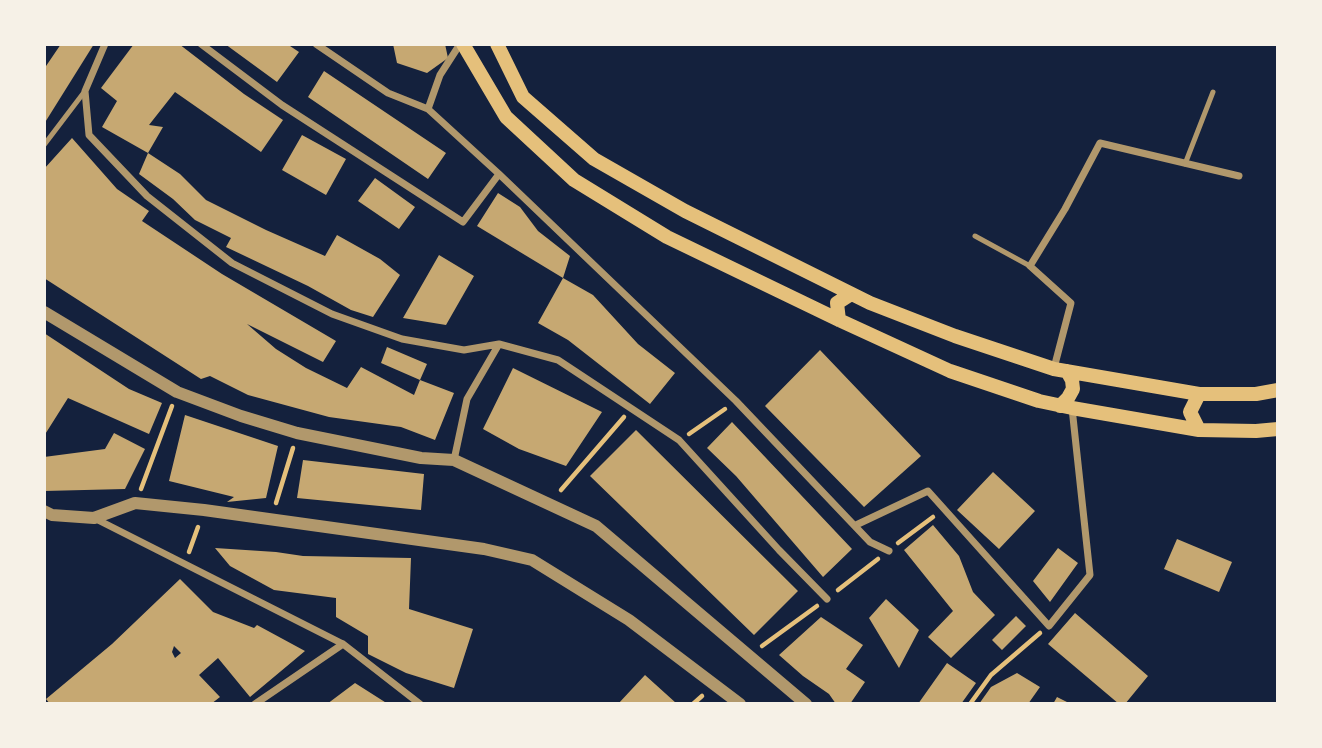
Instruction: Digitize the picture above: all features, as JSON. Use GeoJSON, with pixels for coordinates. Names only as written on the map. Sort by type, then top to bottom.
{"type":"FeatureCollection","features":[{"type":"Feature","properties":{"kind":"main road"},"geometry":{"type":"LineString","coordinates":[[461,44],[506,117],[574,180],[667,237],[839,320],[950,371],[1066,407],[1199,430],[1278,429]]}},
{"type":"Feature","properties":{"kind":"main road"},"geometry":{"type":"LineString","coordinates":[[497,44],[523,97],[594,159],[685,211],[851,294],[955,336],[1060,370],[1199,394],[1256,394],[1278,390]]}},
{"type":"Feature","properties":{"kind":"main road"},"geometry":{"type":"LineString","coordinates":[[766,284],[779,275],[779,259]]}},
{"type":"Feature","properties":{"kind":"main road"},"geometry":{"type":"LineString","coordinates":[[839,320],[837,303],[851,294]]}},
{"type":"Feature","properties":{"kind":"main road"},"geometry":{"type":"LineString","coordinates":[[1060,370],[1072,380],[1073,389],[1066,407]]}},
{"type":"Feature","properties":{"kind":"main road"},"geometry":{"type":"LineString","coordinates":[[1199,394],[1190,412],[1199,430]]}},
{"type":"Feature","properties":{"kind":"street"},"geometry":{"type":"LineString","coordinates":[[105,44],[85,90],[89,135],[147,196],[232,263],[331,314],[402,339],[464,350],[499,344],[558,360],[679,440],[827,599]]}},
{"type":"Feature","properties":{"kind":"street"},"geometry":{"type":"LineString","coordinates":[[201,44],[282,105],[463,222],[499,174]]}},
{"type":"Feature","properties":{"kind":"street"},"geometry":{"type":"LineString","coordinates":[[316,44],[388,93],[428,110],[499,174],[736,401],[870,542],[889,551]]}},
{"type":"Feature","properties":{"kind":"street"},"geometry":{"type":"LineString","coordinates":[[428,110],[440,75],[461,44]]}},
{"type":"Feature","properties":{"kind":"street"},"geometry":{"type":"LineString","coordinates":[[1060,370],[1071,303],[1030,266],[1065,209],[1100,143],[1239,176]]}},
{"type":"Feature","properties":{"kind":"street"},"geometry":{"type":"LineString","coordinates":[[44,313],[177,392],[297,433],[421,458],[454,460],[596,526],[806,704]]}},
{"type":"Feature","properties":{"kind":"street"},"geometry":{"type":"LineString","coordinates":[[454,460],[467,399],[499,344]]}},
{"type":"Feature","properties":{"kind":"street"},"geometry":{"type":"LineString","coordinates":[[856,525],[928,491],[1049,626],[1090,575],[1066,407]]}},
{"type":"Feature","properties":{"kind":"street"},"geometry":{"type":"LineString","coordinates":[[94,518],[135,503],[484,549],[532,560],[629,620],[740,704]]}},
{"type":"Feature","properties":{"kind":"street"},"geometry":{"type":"LineString","coordinates":[[44,511],[52,515],[94,518],[343,644],[420,704]]}},
{"type":"Feature","properties":{"kind":"street"},"geometry":{"type":"LineString","coordinates":[[255,704],[343,644]]}},
{"type":"Feature","properties":{"kind":"lane"},"geometry":{"type":"LineString","coordinates":[[44,145],[85,90]]}},
{"type":"Feature","properties":{"kind":"lane"},"geometry":{"type":"LineString","coordinates":[[1185,164],[1213,92]]}},
{"type":"Feature","properties":{"kind":"lane"},"geometry":{"type":"LineString","coordinates":[[975,236],[1030,266]]}},
{"type":"Feature","properties":{"kind":"path"},"geometry":{"type":"LineString","coordinates":[[135,503],[177,392]]}},
{"type":"Feature","properties":{"kind":"path"},"geometry":{"type":"LineString","coordinates":[[679,440],[736,401]]}},
{"type":"Feature","properties":{"kind":"path"},"geometry":{"type":"LineString","coordinates":[[549,504],[631,409]]}},
{"type":"Feature","properties":{"kind":"path"},"geometry":{"type":"LineString","coordinates":[[272,519],[297,433]]}},
{"type":"Feature","properties":{"kind":"path"},"geometry":{"type":"LineString","coordinates":[[185,566],[204,510]]}},
{"type":"Feature","properties":{"kind":"path"},"geometry":{"type":"LineString","coordinates":[[889,551],[923,523],[945,510]]}},
{"type":"Feature","properties":{"kind":"path"},"geometry":{"type":"LineString","coordinates":[[970,704],[991,675],[1049,626]]}},
{"type":"Feature","properties":{"kind":"building"},"geometry":{"type":"Polygon","coordinates":[[[61,44],[94,44],[44,124],[44,69],[61,44]]]}},
{"type":"Feature","properties":{"kind":"building"},"geometry":{"type":"Polygon","coordinates":[[[134,44],[179,44],[283,120],[261,152],[175,92],[149,125],[163,127],[148,153],[102,127],[117,101],[101,88],[134,44]]]}},
{"type":"Feature","properties":{"kind":"building"},"geometry":{"type":"Polygon","coordinates":[[[225,44],[287,44],[299,52],[277,82],[225,44]]]}},
{"type":"Feature","properties":{"kind":"building"},"geometry":{"type":"Polygon","coordinates":[[[393,44],[445,44],[448,58],[427,73],[397,63],[393,44]]]}},
{"type":"Feature","properties":{"kind":"building"},"geometry":{"type":"Polygon","coordinates":[[[324,71],[446,153],[428,179],[308,97],[324,71]]]}},
{"type":"Feature","properties":{"kind":"building"},"geometry":{"type":"Polygon","coordinates":[[[302,135],[346,159],[326,195],[282,170],[302,135]]]}},
{"type":"Feature","properties":{"kind":"building"},"geometry":{"type":"Polygon","coordinates":[[[72,138],[117,189],[149,211],[142,221],[222,274],[336,341],[323,362],[247,324],[276,349],[306,368],[347,388],[361,367],[414,395],[420,380],[454,393],[435,440],[401,427],[329,417],[248,395],[210,376],[201,379],[44,278],[44,169],[72,138]]]}},
{"type":"Feature","properties":{"kind":"building"},"geometry":{"type":"Polygon","coordinates":[[[148,153],[180,174],[206,200],[266,230],[325,256],[337,235],[380,259],[400,275],[373,317],[351,310],[226,247],[231,238],[195,220],[173,199],[139,174],[148,153]]]}},
{"type":"Feature","properties":{"kind":"building"},"geometry":{"type":"Polygon","coordinates":[[[375,178],[415,207],[399,229],[358,201],[375,178]]]}},
{"type":"Feature","properties":{"kind":"building"},"geometry":{"type":"Polygon","coordinates":[[[498,193],[520,207],[538,231],[570,256],[563,278],[477,226],[498,193]]]}},
{"type":"Feature","properties":{"kind":"building"},"geometry":{"type":"Polygon","coordinates":[[[439,255],[474,276],[446,325],[403,318],[439,255]]]}},
{"type":"Feature","properties":{"kind":"building"},"geometry":{"type":"Polygon","coordinates":[[[563,278],[593,295],[638,344],[675,373],[650,404],[568,340],[538,323],[563,278]]]}},
{"type":"Feature","properties":{"kind":"building"},"geometry":{"type":"Polygon","coordinates":[[[44,333],[129,389],[162,403],[149,434],[68,398],[44,436],[44,333]]]}},
{"type":"Feature","properties":{"kind":"building"},"geometry":{"type":"Polygon","coordinates":[[[387,347],[427,364],[420,380],[381,363],[387,347]]]}},
{"type":"Feature","properties":{"kind":"building"},"geometry":{"type":"Polygon","coordinates":[[[820,350],[921,456],[864,507],[765,406],[820,350]]]}},
{"type":"Feature","properties":{"kind":"building"},"geometry":{"type":"Polygon","coordinates":[[[513,368],[602,412],[566,466],[519,449],[483,429],[513,368]]]}},
{"type":"Feature","properties":{"kind":"building"},"geometry":{"type":"Polygon","coordinates":[[[185,415],[278,446],[266,498],[227,502],[234,497],[169,481],[185,415]]]}},
{"type":"Feature","properties":{"kind":"building"},"geometry":{"type":"Polygon","coordinates":[[[732,422],[852,549],[823,577],[736,476],[707,448],[732,422]]]}},
{"type":"Feature","properties":{"kind":"building"},"geometry":{"type":"Polygon","coordinates":[[[636,430],[798,591],[754,635],[590,476],[636,430]]]}},
{"type":"Feature","properties":{"kind":"building"},"geometry":{"type":"Polygon","coordinates":[[[114,433],[145,449],[125,489],[44,491],[44,457],[105,449],[114,433]]]}},
{"type":"Feature","properties":{"kind":"building"},"geometry":{"type":"Polygon","coordinates":[[[303,460],[424,474],[421,510],[297,498],[303,460]]]}},
{"type":"Feature","properties":{"kind":"building"},"geometry":{"type":"Polygon","coordinates":[[[993,472],[1035,511],[999,549],[957,510],[993,472]]]}},
{"type":"Feature","properties":{"kind":"building"},"geometry":{"type":"Polygon","coordinates":[[[933,525],[959,556],[973,592],[995,615],[951,658],[928,637],[953,611],[904,550],[933,525]]]}},
{"type":"Feature","properties":{"kind":"building"},"geometry":{"type":"Polygon","coordinates":[[[1177,539],[1232,562],[1219,592],[1164,569],[1177,539]]]}},
{"type":"Feature","properties":{"kind":"building"},"geometry":{"type":"Polygon","coordinates":[[[215,548],[303,556],[411,558],[409,609],[473,629],[454,688],[406,673],[368,654],[368,636],[336,617],[336,598],[274,590],[230,566],[215,548]]]}},
{"type":"Feature","properties":{"kind":"building"},"geometry":{"type":"Polygon","coordinates":[[[1058,548],[1078,563],[1050,602],[1033,581],[1058,548]]]}},
{"type":"Feature","properties":{"kind":"building"},"geometry":{"type":"Polygon","coordinates":[[[180,579],[213,612],[254,628],[257,625],[305,651],[250,697],[218,658],[199,675],[220,697],[211,704],[50,704],[46,699],[112,644],[180,579]],[[174,646],[172,652],[175,658],[181,653],[174,646]]]}},
{"type":"Feature","properties":{"kind":"building"},"geometry":{"type":"Polygon","coordinates":[[[886,599],[919,630],[899,668],[869,618],[886,599]]]}},
{"type":"Feature","properties":{"kind":"building"},"geometry":{"type":"Polygon","coordinates":[[[1075,613],[1148,676],[1125,704],[1119,704],[1048,644],[1075,613]]]}},
{"type":"Feature","properties":{"kind":"building"},"geometry":{"type":"Polygon","coordinates":[[[1016,616],[1026,626],[1002,650],[992,640],[1016,616]]]}},
{"type":"Feature","properties":{"kind":"building"},"geometry":{"type":"Polygon","coordinates":[[[821,617],[863,645],[846,669],[865,682],[850,704],[836,704],[829,694],[779,655],[821,617]]]}},
{"type":"Feature","properties":{"kind":"building"},"geometry":{"type":"Polygon","coordinates":[[[947,663],[976,683],[961,704],[918,704],[947,663]]]}},
{"type":"Feature","properties":{"kind":"building"},"geometry":{"type":"Polygon","coordinates":[[[1017,673],[1040,687],[1028,704],[979,704],[991,687],[1017,673]]]}},
{"type":"Feature","properties":{"kind":"building"},"geometry":{"type":"Polygon","coordinates":[[[645,675],[676,703],[618,704],[645,675]]]}},
{"type":"Feature","properties":{"kind":"building"},"geometry":{"type":"Polygon","coordinates":[[[355,683],[388,704],[327,704],[355,683]]]}},
{"type":"Feature","properties":{"kind":"building"},"geometry":{"type":"Polygon","coordinates":[[[1057,697],[1071,704],[1053,704],[1057,697]]]}}]}
